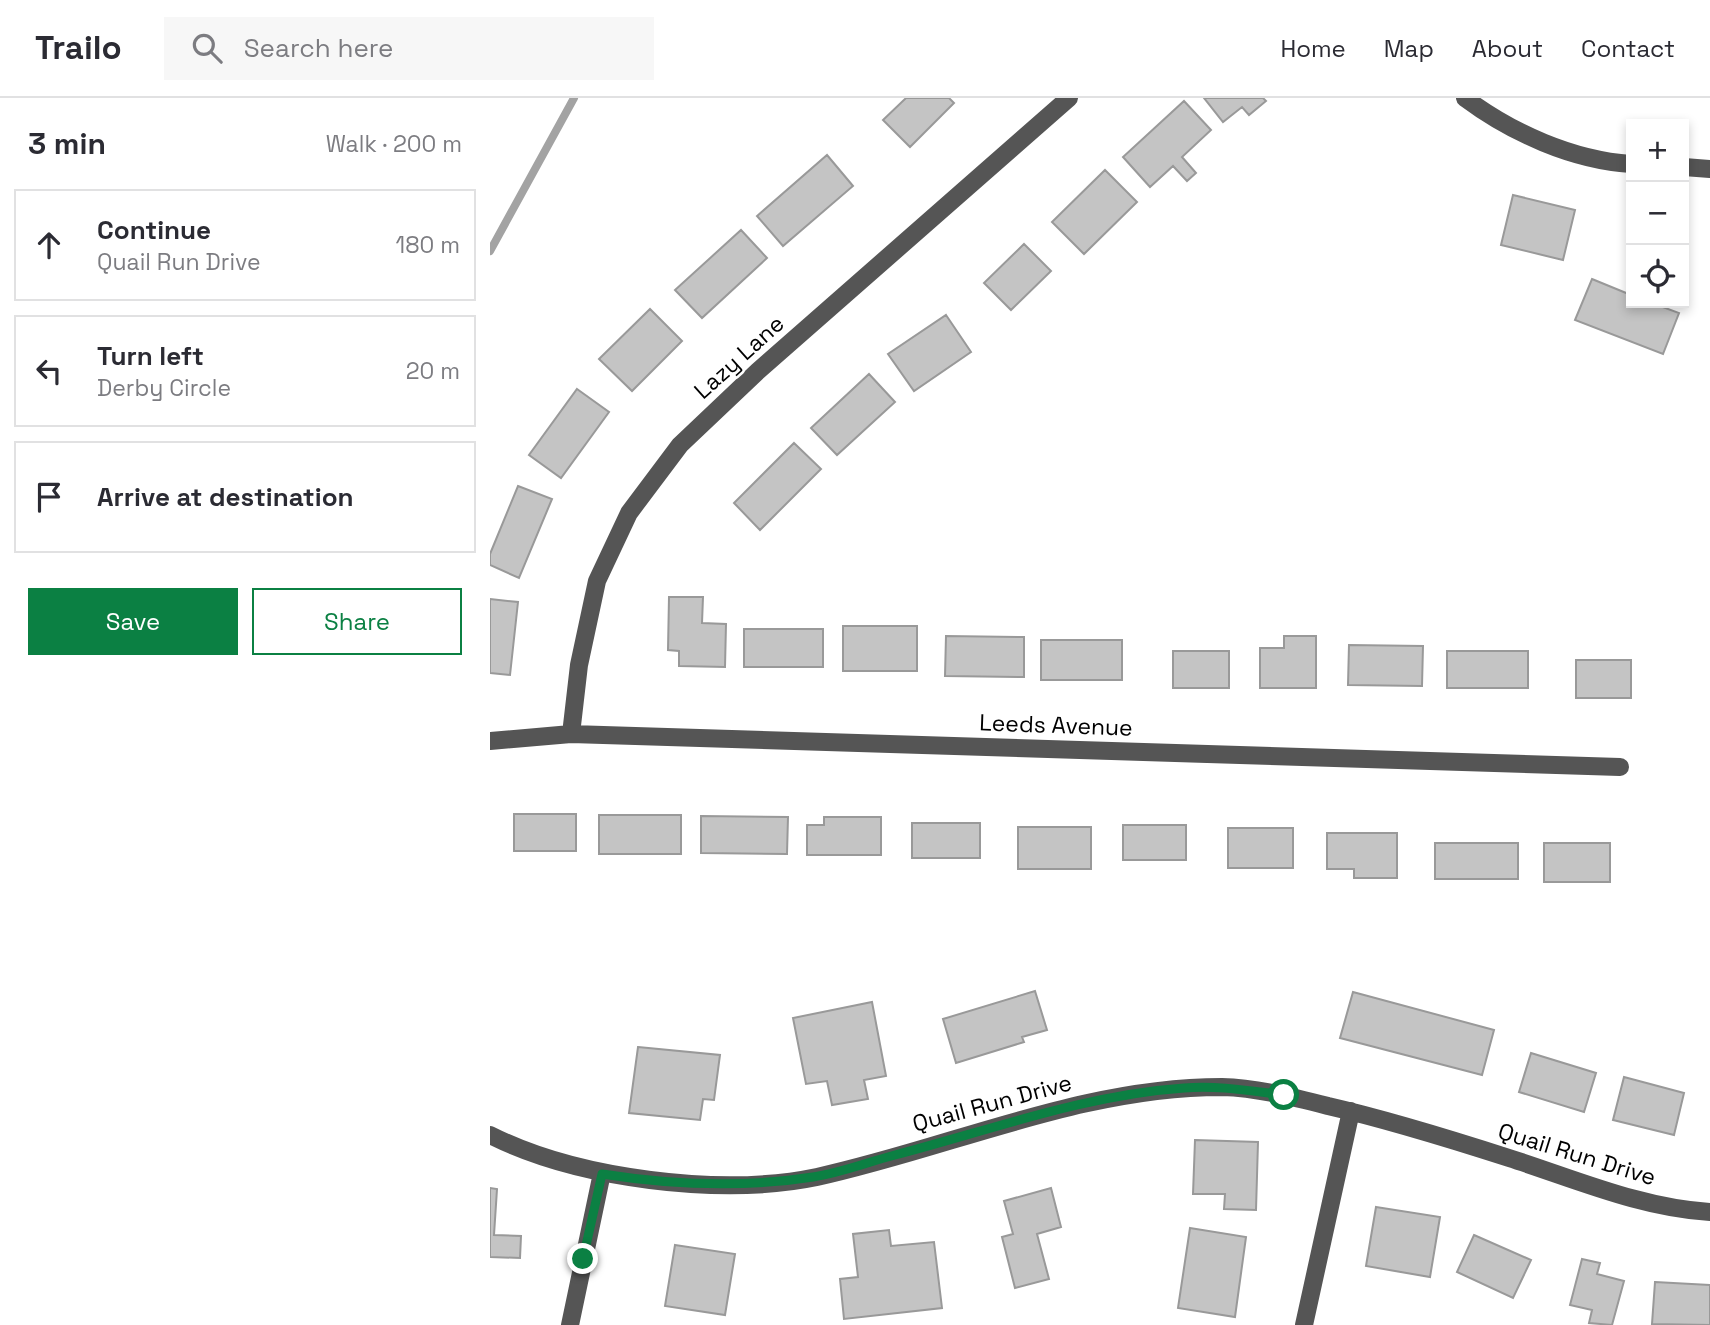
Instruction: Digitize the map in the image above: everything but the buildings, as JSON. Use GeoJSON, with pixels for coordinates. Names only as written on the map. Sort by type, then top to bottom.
{"type":"FeatureCollection","features":[{"type":"Feature","properties":{"kind":"street","name":"Lazy Lane"},"geometry":{"type":"LineString","coordinates":[[571,734],[579,665],[597,581],[629,513],[680,445],[758,371],[1069,98]]}},
{"type":"Feature","properties":{"kind":"street"},"geometry":{"type":"LineString","coordinates":[[1465,98],[1512,128],[1559,148],[1626,163]]}},
{"type":"Feature","properties":{"kind":"street"},"geometry":{"type":"LineString","coordinates":[[1689,167],[1710,169]]}},
{"type":"Feature","properties":{"kind":"street","name":"Leeds Avenue"},"geometry":{"type":"LineString","coordinates":[[490,741],[571,734],[1620,767]]}},
{"type":"Feature","properties":{"kind":"street","name":"Quail Run Drive"},"geometry":{"type":"LineString","coordinates":[[490,1135],[602,1174],[636,1179],[746,1185],[816,1177],[974,1134],[1057,1108],[1128,1094],[1185,1087],[1228,1087],[1284,1095],[1351,1111],[1595,1188],[1679,1210],[1710,1212]]}},
{"type":"Feature","properties":{"kind":"street"},"geometry":{"type":"LineString","coordinates":[[1304,1325],[1351,1111]]}},
{"type":"Feature","properties":{"kind":"street"},"geometry":{"type":"LineString","coordinates":[[570,1325],[602,1174]]}},
{"type":"Feature","properties":{"kind":"waterway"},"geometry":{"type":"LineString","coordinates":[[490,251],[574,98]]}},
{"type":"Feature","properties":{"kind":"route"},"geometry":{"type":"LineString","coordinates":[[583,1259],[602,1174],[636,1179],[746,1185],[816,1177],[974,1134],[1057,1108],[1128,1094],[1185,1087],[1228,1087],[1284,1095]]}}]}
